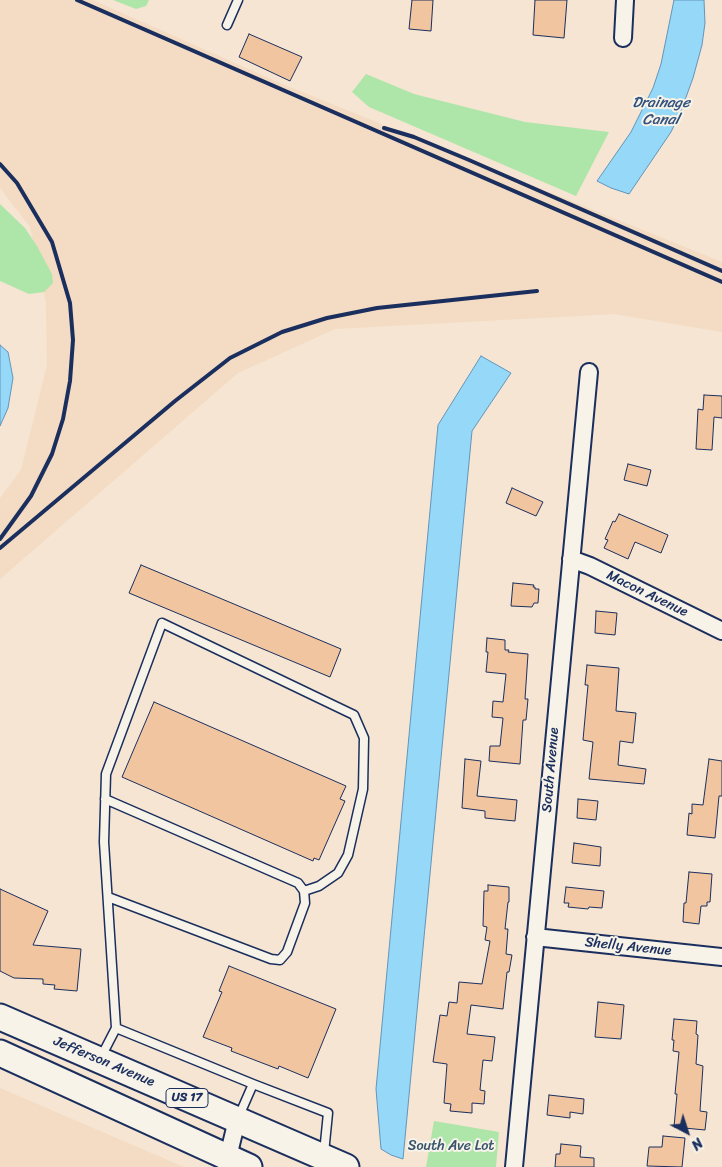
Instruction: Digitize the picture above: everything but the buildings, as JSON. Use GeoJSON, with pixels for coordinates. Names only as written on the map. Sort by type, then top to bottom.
{"type":"FeatureCollection","features":[{"type":"Feature","properties":{"kind":"main road","name":"Jefferson Avenue"},"geometry":{"type":"LineString","coordinates":[[0,1017],[335,1162]]}},
{"type":"Feature","properties":{"kind":"main road","name":"US 17"},"geometry":{"type":"LineString","coordinates":[[0,1053],[234,1164]]}},
{"type":"Feature","properties":{"kind":"street"},"geometry":{"type":"LineString","coordinates":[[623,38],[625,0]]}},
{"type":"Feature","properties":{"kind":"street","name":"South Avenue"},"geometry":{"type":"LineString","coordinates":[[514,1167],[589,372]]}},
{"type":"Feature","properties":{"kind":"street","name":"Macon Avenue"},"geometry":{"type":"LineString","coordinates":[[571,559],[590,566],[722,631]]}},
{"type":"Feature","properties":{"kind":"street","name":"Shelly Avenue"},"geometry":{"type":"LineString","coordinates":[[535,937],[722,956]]}},
{"type":"Feature","properties":{"kind":"street"},"geometry":{"type":"LineString","coordinates":[[234,1164],[237,1120]]}},
{"type":"Feature","properties":{"kind":"lane"},"geometry":{"type":"LineString","coordinates":[[227,24],[238,0]]}},
{"type":"Feature","properties":{"kind":"lane"},"geometry":{"type":"LineString","coordinates":[[100,1060],[116,1028],[104,842],[106,774],[162,624],[354,715],[364,738],[363,789],[348,854],[338,873],[319,886],[304,891]]}},
{"type":"Feature","properties":{"kind":"lane"},"geometry":{"type":"LineString","coordinates":[[105,799],[298,883],[304,891],[305,903],[287,952],[280,960],[272,959],[108,897]]}},
{"type":"Feature","properties":{"kind":"lane"},"geometry":{"type":"LineString","coordinates":[[116,1028],[328,1113],[335,1162]]}},
{"type":"Feature","properties":{"kind":"lane"},"geometry":{"type":"LineString","coordinates":[[237,1120],[253,1084]]}},
{"type":"Feature","properties":{"kind":"shaded area"},"geometry":{"type":"Polygon","coordinates":[[[0,0],[93,0],[280,83],[722,262],[722,332],[614,314],[335,329],[238,373],[0,579],[0,498],[21,470],[47,365],[46,302],[30,227],[0,188],[0,0]]]}},
{"type":"Feature","properties":{"kind":"shaded area"},"geometry":{"type":"Polygon","coordinates":[[[0,1088],[184,1167],[0,1167],[0,1088]]]}},
{"type":"Feature","properties":{"kind":"green space"},"geometry":{"type":"Polygon","coordinates":[[[113,0],[149,0],[146,6],[136,9],[113,0]]]}},
{"type":"Feature","properties":{"kind":"green space"},"geometry":{"type":"Polygon","coordinates":[[[366,74],[414,94],[525,122],[609,132],[576,196],[369,107],[352,92],[366,74]]]}},
{"type":"Feature","properties":{"kind":"green space"},"geometry":{"type":"Polygon","coordinates":[[[0,204],[25,228],[52,274],[53,283],[44,292],[29,294],[0,281],[0,204]]]}},
{"type":"Feature","properties":{"kind":"green space","name":"South Ave Lot"},"geometry":{"type":"Polygon","coordinates":[[[434,1121],[499,1132],[496,1167],[426,1167],[434,1121]]]}},
{"type":"Feature","properties":{"kind":"water","name":"Drainage Canal"},"geometry":{"type":"Polygon","coordinates":[[[674,0],[704,0],[705,23],[702,45],[693,78],[671,132],[629,194],[597,181],[631,132],[653,88],[661,64],[674,0]]]}},
{"type":"Feature","properties":{"kind":"water"},"geometry":{"type":"Polygon","coordinates":[[[0,345],[8,352],[13,378],[8,408],[0,426],[0,345]]]}},
{"type":"Feature","properties":{"kind":"water"},"geometry":{"type":"Polygon","coordinates":[[[481,356],[511,373],[472,431],[403,1159],[381,1149],[376,1089],[438,425],[481,356]]]}},
{"type":"Feature","properties":{"kind":"railway"},"geometry":{"type":"LineString","coordinates":[[77,0],[722,282]]}},
{"type":"Feature","properties":{"kind":"railway"},"geometry":{"type":"LineString","coordinates":[[384,128],[414,137],[469,160],[722,271]]}},
{"type":"Feature","properties":{"kind":"railway"},"geometry":{"type":"LineString","coordinates":[[0,164],[17,183],[52,242],[70,303],[73,340],[70,381],[63,419],[52,454],[31,496],[0,539]]}},
{"type":"Feature","properties":{"kind":"railway"},"geometry":{"type":"LineString","coordinates":[[0,548],[175,401],[230,358],[282,332],[327,318],[377,308],[537,291]]}}]}
